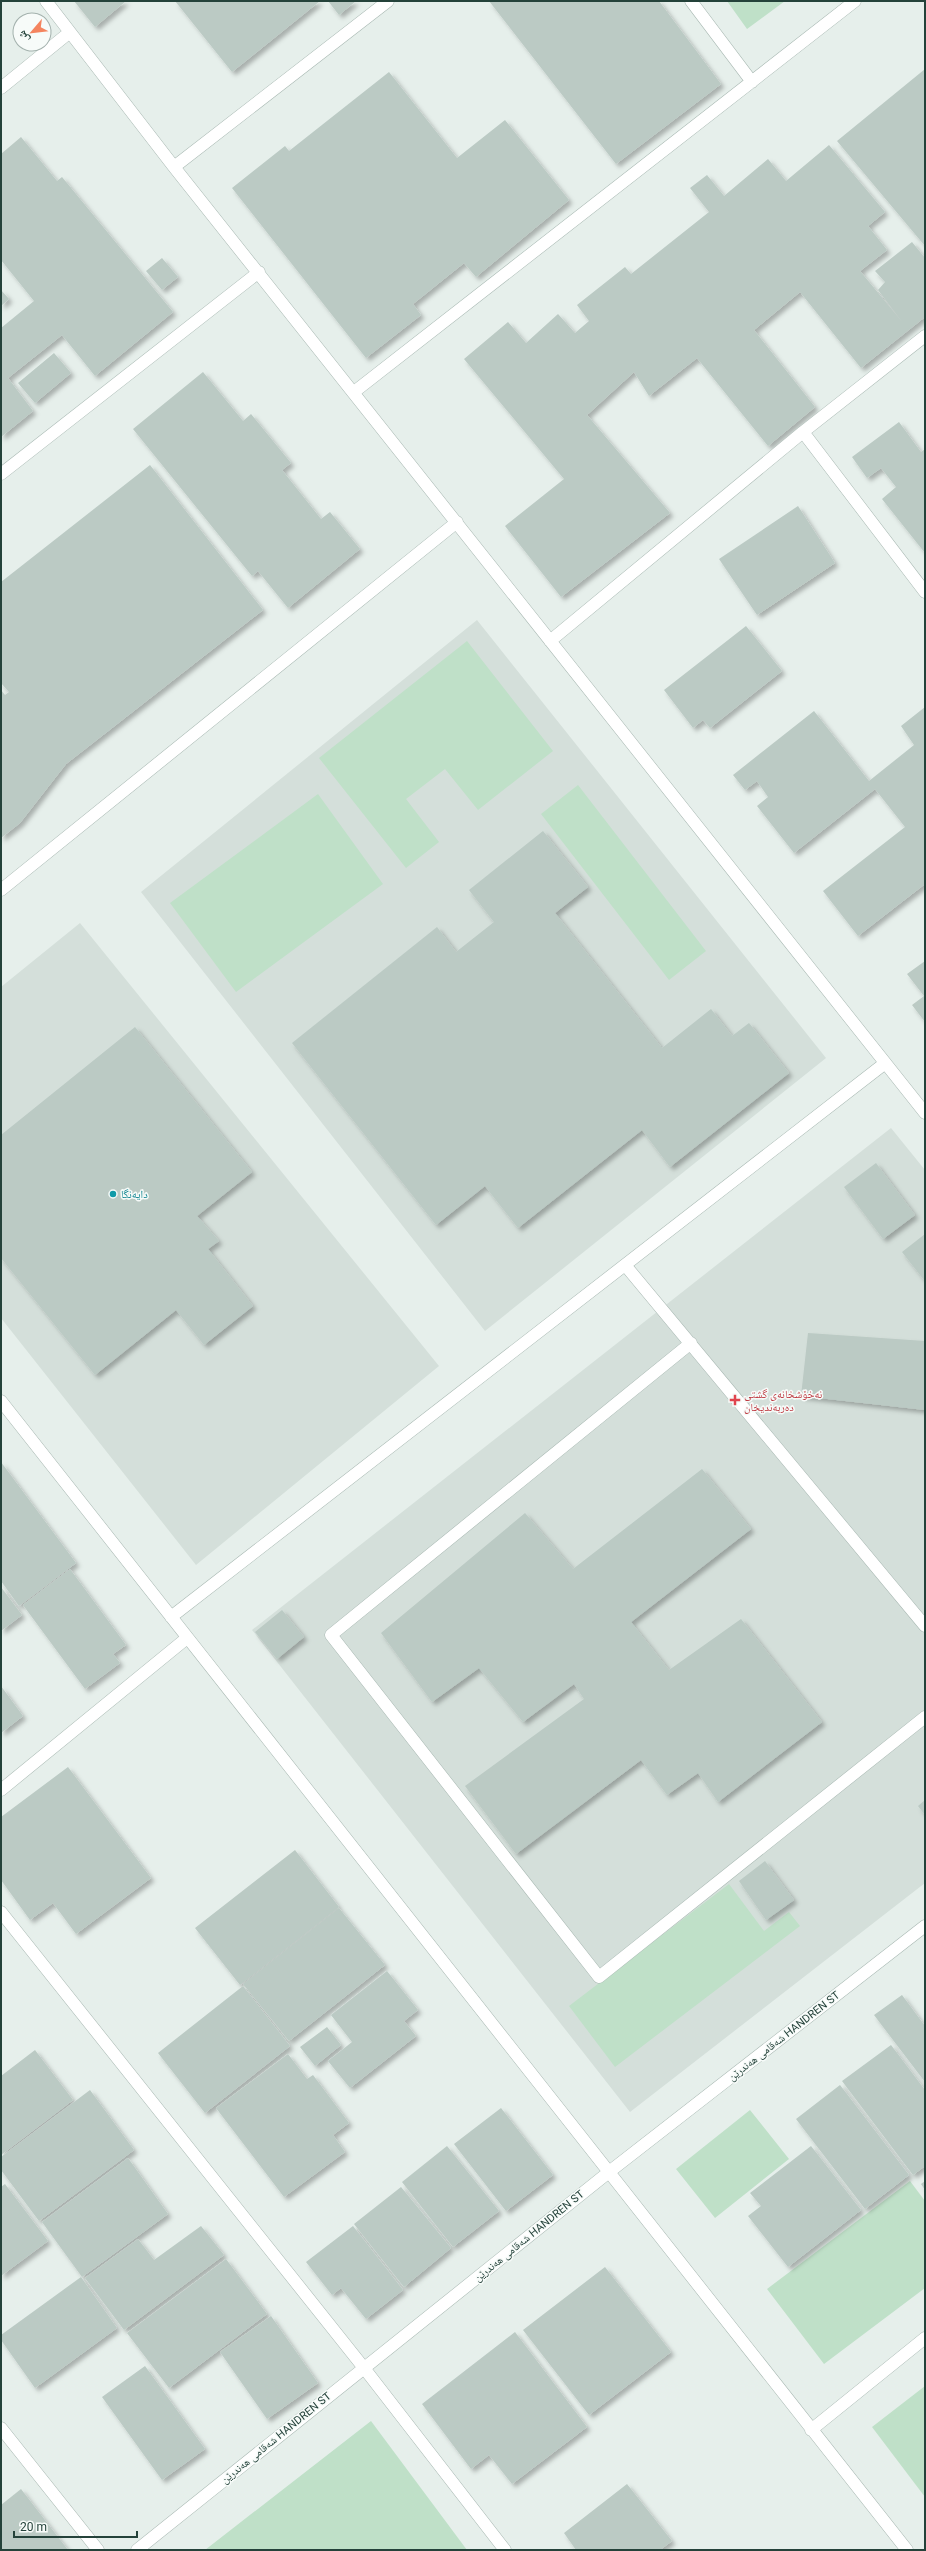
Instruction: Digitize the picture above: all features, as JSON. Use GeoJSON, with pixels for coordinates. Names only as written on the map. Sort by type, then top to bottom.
{"type":"FeatureCollection","features":[{"type":"Feature","properties":{"kind":"street"},"geometry":{"type":"LineString","coordinates":[[46,1],[174,166],[457,522],[884,1064],[925,1113]]}},
{"type":"Feature","properties":{"kind":"street"},"geometry":{"type":"LineString","coordinates":[[174,166],[388,1]]}},
{"type":"Feature","properties":{"kind":"street"},"geometry":{"type":"LineString","coordinates":[[691,1],[752,82]]}},
{"type":"Feature","properties":{"kind":"street"},"geometry":{"type":"LineString","coordinates":[[354,392],[855,1]]}},
{"type":"Feature","properties":{"kind":"street"},"geometry":{"type":"LineString","coordinates":[[1,88],[70,32]]}},
{"type":"Feature","properties":{"kind":"street"},"geometry":{"type":"LineString","coordinates":[[1,474],[259,272]]}},
{"type":"Feature","properties":{"kind":"street"},"geometry":{"type":"LineString","coordinates":[[550,641],[803,432],[925,336]]}},
{"type":"Feature","properties":{"kind":"street"},"geometry":{"type":"LineString","coordinates":[[803,432],[925,592]]}},
{"type":"Feature","properties":{"kind":"street"},"geometry":{"type":"LineString","coordinates":[[1,890],[457,522]]}},
{"type":"Feature","properties":{"kind":"street"},"geometry":{"type":"LineString","coordinates":[[171,1617],[884,1064]]}},
{"type":"Feature","properties":{"kind":"street"},"geometry":{"type":"LineString","coordinates":[[625,1265],[925,1626]]}},
{"type":"Feature","properties":{"kind":"street"},"geometry":{"type":"LineString","coordinates":[[691,1343],[331,1636],[599,1977],[925,1717]]}},
{"type":"Feature","properties":{"kind":"street"},"geometry":{"type":"LineString","coordinates":[[1,1401],[907,2550]]}},
{"type":"Feature","properties":{"kind":"street"},"geometry":{"type":"LineString","coordinates":[[1,1790],[187,1638]]}},
{"type":"Feature","properties":{"kind":"street"},"geometry":{"type":"LineString","coordinates":[[1,1912],[364,2368],[505,2550]]}},
{"type":"Feature","properties":{"kind":"street","name":"شەقامی هەندرێن HANDREN ST"},"geometry":{"type":"LineString","coordinates":[[137,2550],[609,2172],[925,1926]]}},
{"type":"Feature","properties":{"kind":"street"},"geometry":{"type":"LineString","coordinates":[[811,2430],[925,2338]]}},
{"type":"Feature","properties":{"kind":"street"},"geometry":{"type":"LineString","coordinates":[[1,2428],[98,2550]]}},
{"type":"Feature","properties":{"kind":"shaded area"},"geometry":{"type":"Polygon","coordinates":[[[477,620],[826,1058],[485,1331],[141,892],[477,620]]]}},
{"type":"Feature","properties":{"kind":"shaded area"},"geometry":{"type":"Polygon","coordinates":[[[80,923],[439,1366],[196,1565],[1,1318],[1,987],[80,923]]]}},
{"type":"Feature","properties":{"kind":"shaded area","name":"نەخۆشخانەی گشتی دەربەندیخان"},"geometry":{"type":"Polygon","coordinates":[[[891,1128],[925,1170],[925,1883],[630,2112],[252,1630],[891,1128]]]}},
{"type":"Feature","properties":{"kind":"green space"},"geometry":{"type":"Polygon","coordinates":[[[727,1],[785,1],[747,29],[727,1]]]}},
{"type":"Feature","properties":{"kind":"green space"},"geometry":{"type":"Polygon","coordinates":[[[467,641],[553,751],[478,810],[445,769],[406,799],[439,842],[406,868],[319,758],[467,641]]]}},
{"type":"Feature","properties":{"kind":"green space"},"geometry":{"type":"Polygon","coordinates":[[[578,785],[706,951],[669,980],[541,814],[578,785]]]}},
{"type":"Feature","properties":{"kind":"green space"},"geometry":{"type":"Polygon","coordinates":[[[318,794],[383,884],[236,992],[170,903],[318,794]]]}},
{"type":"Feature","properties":{"kind":"green space"},"geometry":{"type":"Polygon","coordinates":[[[729,1884],[764,1931],[789,1912],[800,1926],[615,2067],[569,2006],[729,1884]]]}},
{"type":"Feature","properties":{"kind":"green space"},"geometry":{"type":"Polygon","coordinates":[[[750,2110],[789,2159],[715,2218],[676,2169],[750,2110]]]}},
{"type":"Feature","properties":{"kind":"green space"},"geometry":{"type":"Polygon","coordinates":[[[910,2181],[925,2201],[925,2288],[824,2364],[767,2289],[910,2181]]]}},
{"type":"Feature","properties":{"kind":"green space"},"geometry":{"type":"Polygon","coordinates":[[[925,2386],[925,2497],[872,2427],[925,2386]]]}},
{"type":"Feature","properties":{"kind":"green space"},"geometry":{"type":"Polygon","coordinates":[[[371,2421],[467,2550],[205,2550],[371,2421]]]}},
{"type":"Feature","properties":{"kind":"building"},"geometry":{"type":"Polygon","coordinates":[[[74,1],[126,1],[95,27],[74,1]]]}},
{"type":"Feature","properties":{"kind":"building"},"geometry":{"type":"Polygon","coordinates":[[[175,1],[320,1],[232,72],[175,1]]]}},
{"type":"Feature","properties":{"kind":"building"},"geometry":{"type":"Polygon","coordinates":[[[328,1],[356,1],[339,15],[328,1]]]}},
{"type":"Feature","properties":{"kind":"building"},"geometry":{"type":"Polygon","coordinates":[[[489,1],[659,1],[721,84],[616,164],[489,1]]]}},
{"type":"Feature","properties":{"kind":"building"},"geometry":{"type":"Polygon","coordinates":[[[925,69],[925,246],[837,141],[925,69]]]}},
{"type":"Feature","properties":{"kind":"building"},"geometry":{"type":"Polygon","coordinates":[[[389,72],[457,158],[505,120],[569,200],[476,277],[464,263],[413,304],[421,315],[366,358],[232,188],[285,146],[289,151],[389,72]]]}},
{"type":"Feature","properties":{"kind":"building"},"geometry":{"type":"Polygon","coordinates":[[[21,137],[57,181],[62,177],[173,312],[95,376],[62,335],[8,378],[33,411],[1,437],[1,328],[34,301],[1,260],[1,154],[21,137]]]}},
{"type":"Feature","properties":{"kind":"building"},"geometry":{"type":"Polygon","coordinates":[[[829,145],[885,212],[868,226],[887,250],[860,271],[903,323],[878,290],[885,282],[875,271],[912,242],[925,258],[925,317],[861,368],[800,292],[754,330],[815,407],[768,446],[697,358],[649,396],[634,372],[587,415],[670,513],[561,597],[505,526],[564,479],[464,359],[508,322],[526,343],[558,314],[575,333],[589,321],[577,305],[625,267],[631,274],[709,212],[690,188],[707,175],[724,196],[768,159],[786,181],[829,145]]]}},
{"type":"Feature","properties":{"kind":"building"},"geometry":{"type":"Polygon","coordinates":[[[162,258],[178,277],[162,290],[146,271],[162,258]]]}},
{"type":"Feature","properties":{"kind":"building"},"geometry":{"type":"Polygon","coordinates":[[[1,290],[9,299],[1,306],[1,290]]]}},
{"type":"Feature","properties":{"kind":"building"},"geometry":{"type":"Polygon","coordinates":[[[54,353],[71,373],[35,403],[18,383],[54,353]]]}},
{"type":"Feature","properties":{"kind":"building"},"geometry":{"type":"Polygon","coordinates":[[[203,372],[243,421],[251,414],[291,463],[282,470],[321,519],[330,512],[360,549],[288,608],[258,571],[252,576],[133,429],[203,372]]]}},
{"type":"Feature","properties":{"kind":"building"},"geometry":{"type":"Polygon","coordinates":[[[899,422],[921,452],[925,449],[925,553],[882,499],[896,487],[881,468],[867,478],[852,457],[899,422]]]}},
{"type":"Feature","properties":{"kind":"building"},"geometry":{"type":"Polygon","coordinates":[[[150,465],[263,610],[66,764],[20,823],[1,838],[1,690],[5,695],[9,692],[1,683],[1,582],[150,465]]]}},
{"type":"Feature","properties":{"kind":"building"},"geometry":{"type":"Polygon","coordinates":[[[798,506],[835,563],[757,615],[719,559],[798,506]]]}},
{"type":"Feature","properties":{"kind":"building"},"geometry":{"type":"Polygon","coordinates":[[[746,626],[782,671],[710,728],[703,720],[693,728],[664,690],[746,626]]]}},
{"type":"Feature","properties":{"kind":"building"},"geometry":{"type":"Polygon","coordinates":[[[925,707],[925,884],[858,936],[823,891],[905,827],[875,789],[794,853],[757,806],[768,797],[757,781],[745,790],[733,775],[814,711],[869,781],[914,745],[901,726],[925,707]]]}},
{"type":"Feature","properties":{"kind":"building"},"geometry":{"type":"Polygon","coordinates":[[[543,831],[588,887],[555,913],[662,1048],[711,1009],[732,1036],[749,1023],[789,1073],[670,1167],[642,1130],[518,1228],[485,1186],[436,1225],[292,1043],[437,927],[456,952],[494,922],[469,890],[543,831]]]}},
{"type":"Feature","properties":{"kind":"building"},"geometry":{"type":"Polygon","coordinates":[[[925,961],[925,1022],[912,1005],[924,996],[907,974],[925,961]]]}},
{"type":"Feature","properties":{"kind":"building","name":"دایەنگا"},"geometry":{"type":"Polygon","coordinates":[[[135,1027],[252,1172],[197,1216],[219,1241],[208,1249],[253,1306],[204,1345],[176,1310],[95,1375],[1,1258],[1,1135],[135,1027]]]}},
{"type":"Feature","properties":{"kind":"building"},"geometry":{"type":"Polygon","coordinates":[[[876,1163],[915,1215],[883,1239],[844,1187],[876,1163]]]}},
{"type":"Feature","properties":{"kind":"building"},"geometry":{"type":"Polygon","coordinates":[[[925,1234],[925,1279],[924,1280],[902,1252],[925,1234]]]}},
{"type":"Feature","properties":{"kind":"building"},"geometry":{"type":"Polygon","coordinates":[[[808,1333],[925,1341],[925,1410],[801,1396],[808,1333]]]}},
{"type":"Feature","properties":{"kind":"building"},"geometry":{"type":"Polygon","coordinates":[[[1,1462],[76,1563],[19,1606],[1,1581],[1,1462]]]}},
{"type":"Feature","properties":{"kind":"building"},"geometry":{"type":"Polygon","coordinates":[[[702,1469],[751,1529],[631,1622],[669,1670],[741,1619],[822,1722],[718,1802],[698,1773],[667,1795],[641,1760],[516,1854],[465,1786],[584,1699],[574,1684],[523,1722],[479,1668],[432,1702],[381,1633],[525,1513],[573,1569],[702,1469]]]}},
{"type":"Feature","properties":{"kind":"building"},"geometry":{"type":"Polygon","coordinates":[[[70,1569],[126,1645],[113,1654],[120,1663],[85,1689],[23,1605],[70,1569]]]}},
{"type":"Feature","properties":{"kind":"building"},"geometry":{"type":"Polygon","coordinates":[[[1,1587],[22,1615],[1,1631],[1,1587]]]}},
{"type":"Feature","properties":{"kind":"building"},"geometry":{"type":"Polygon","coordinates":[[[282,1610],[304,1637],[277,1659],[255,1632],[282,1610]]]}},
{"type":"Feature","properties":{"kind":"building"},"geometry":{"type":"Polygon","coordinates":[[[1,1686],[23,1716],[1,1733],[1,1686]]]}},
{"type":"Feature","properties":{"kind":"building"},"geometry":{"type":"Polygon","coordinates":[[[68,1767],[151,1878],[76,1934],[53,1903],[30,1920],[1,1880],[1,1817],[68,1767]]]}},
{"type":"Feature","properties":{"kind":"building"},"geometry":{"type":"Polygon","coordinates":[[[925,1800],[925,1815],[918,1806],[925,1800]]]}},
{"type":"Feature","properties":{"kind":"building"},"geometry":{"type":"Polygon","coordinates":[[[295,1850],[339,1907],[240,1985],[195,1928],[295,1850]]]}},
{"type":"Feature","properties":{"kind":"building"},"geometry":{"type":"Polygon","coordinates":[[[765,1861],[794,1900],[766,1920],[739,1881],[765,1861]]]}},
{"type":"Feature","properties":{"kind":"building"},"geometry":{"type":"Polygon","coordinates":[[[339,1908],[385,1965],[289,2041],[243,1984],[339,1908]]]}},
{"type":"Feature","properties":{"kind":"building"},"geometry":{"type":"Polygon","coordinates":[[[387,1971],[418,2010],[404,2021],[416,2036],[350,2088],[328,2061],[352,2042],[331,2015],[387,1971]]]}},
{"type":"Feature","properties":{"kind":"building"},"geometry":{"type":"Polygon","coordinates":[[[243,1986],[290,2046],[205,2113],[158,2053],[243,1986]]]}},
{"type":"Feature","properties":{"kind":"building"},"geometry":{"type":"Polygon","coordinates":[[[902,1995],[925,2026],[925,2082],[874,2015],[902,1995]]]}},
{"type":"Feature","properties":{"kind":"building"},"geometry":{"type":"Polygon","coordinates":[[[327,2027],[341,2045],[315,2066],[300,2047],[327,2027]]]}},
{"type":"Feature","properties":{"kind":"building"},"geometry":{"type":"Polygon","coordinates":[[[891,2045],[925,2090],[925,2166],[913,2175],[842,2081],[891,2045]]]}},
{"type":"Feature","properties":{"kind":"building"},"geometry":{"type":"Polygon","coordinates":[[[35,2050],[73,2100],[1,2155],[1,2076],[35,2050]]]}},
{"type":"Feature","properties":{"kind":"building"},"geometry":{"type":"Polygon","coordinates":[[[288,2054],[307,2079],[313,2075],[349,2123],[333,2135],[345,2152],[284,2197],[216,2108],[288,2054]]]}},
{"type":"Feature","properties":{"kind":"building"},"geometry":{"type":"Polygon","coordinates":[[[840,2085],[909,2175],[865,2209],[796,2119],[840,2085]]]}},
{"type":"Feature","properties":{"kind":"building"},"geometry":{"type":"Polygon","coordinates":[[[90,2090],[134,2150],[39,2221],[1,2170],[1,2157],[90,2090]]]}},
{"type":"Feature","properties":{"kind":"building"},"geometry":{"type":"Polygon","coordinates":[[[501,2108],[553,2175],[506,2211],[454,2144],[501,2108]]]}},
{"type":"Feature","properties":{"kind":"building"},"geometry":{"type":"Polygon","coordinates":[[[447,2146],[499,2211],[453,2247],[402,2182],[447,2146]]]}},
{"type":"Feature","properties":{"kind":"building"},"geometry":{"type":"Polygon","coordinates":[[[811,2146],[861,2210],[788,2267],[748,2216],[761,2206],[750,2193],[811,2146]]]}},
{"type":"Feature","properties":{"kind":"building"},"geometry":{"type":"Polygon","coordinates":[[[128,2158],[168,2214],[82,2277],[42,2222],[128,2158]]]}},
{"type":"Feature","properties":{"kind":"building"},"geometry":{"type":"Polygon","coordinates":[[[925,2181],[925,2190],[921,2184],[925,2181]]]}},
{"type":"Feature","properties":{"kind":"building"},"geometry":{"type":"Polygon","coordinates":[[[5,2184],[48,2241],[1,2276],[1,2187],[5,2184]]]}},
{"type":"Feature","properties":{"kind":"building"},"geometry":{"type":"Polygon","coordinates":[[[401,2187],[451,2248],[404,2287],[354,2224],[401,2187]]]}},
{"type":"Feature","properties":{"kind":"building"},"geometry":{"type":"Polygon","coordinates":[[[201,2226],[224,2255],[124,2330],[85,2278],[138,2239],[154,2260],[201,2226]]]}},
{"type":"Feature","properties":{"kind":"building"},"geometry":{"type":"Polygon","coordinates":[[[353,2226],[403,2290],[366,2319],[341,2288],[332,2295],[306,2262],[353,2226]]]}},
{"type":"Feature","properties":{"kind":"building"},"geometry":{"type":"Polygon","coordinates":[[[226,2259],[267,2314],[169,2388],[127,2333],[226,2259]]]}},
{"type":"Feature","properties":{"kind":"building"},"geometry":{"type":"Polygon","coordinates":[[[605,2267],[671,2352],[589,2415],[523,2330],[605,2267]]]}},
{"type":"Feature","properties":{"kind":"building"},"geometry":{"type":"Polygon","coordinates":[[[81,2277],[117,2328],[35,2388],[1,2340],[1,2335],[81,2277]]]}},
{"type":"Feature","properties":{"kind":"building"},"geometry":{"type":"Polygon","coordinates":[[[271,2316],[318,2383],[267,2419],[220,2352],[271,2316]]]}},
{"type":"Feature","properties":{"kind":"building"},"geometry":{"type":"Polygon","coordinates":[[[515,2332],[587,2427],[512,2484],[489,2455],[471,2469],[422,2404],[515,2332]]]}},
{"type":"Feature","properties":{"kind":"building"},"geometry":{"type":"Polygon","coordinates":[[[145,2366],[205,2449],[162,2480],[102,2397],[145,2366]]]}},
{"type":"Feature","properties":{"kind":"building"},"geometry":{"type":"Polygon","coordinates":[[[627,2484],[672,2541],[660,2550],[576,2550],[564,2533],[627,2484]]]}},
{"type":"Feature","properties":{"kind":"building"},"geometry":{"type":"Polygon","coordinates":[[[21,2489],[68,2550],[1,2550],[1,2505],[21,2489]]]}},
{"type":"Feature","properties":{"kind":"place","name":"دایەنگا"},"geometry":{"type":"Point","coordinates":[113,1194]}},
{"type":"Feature","properties":{"kind":"place","name":"نەخۆشخانەی گشتی دەربەندیخان"},"geometry":{"type":"Point","coordinates":[735,1400]}}]}
